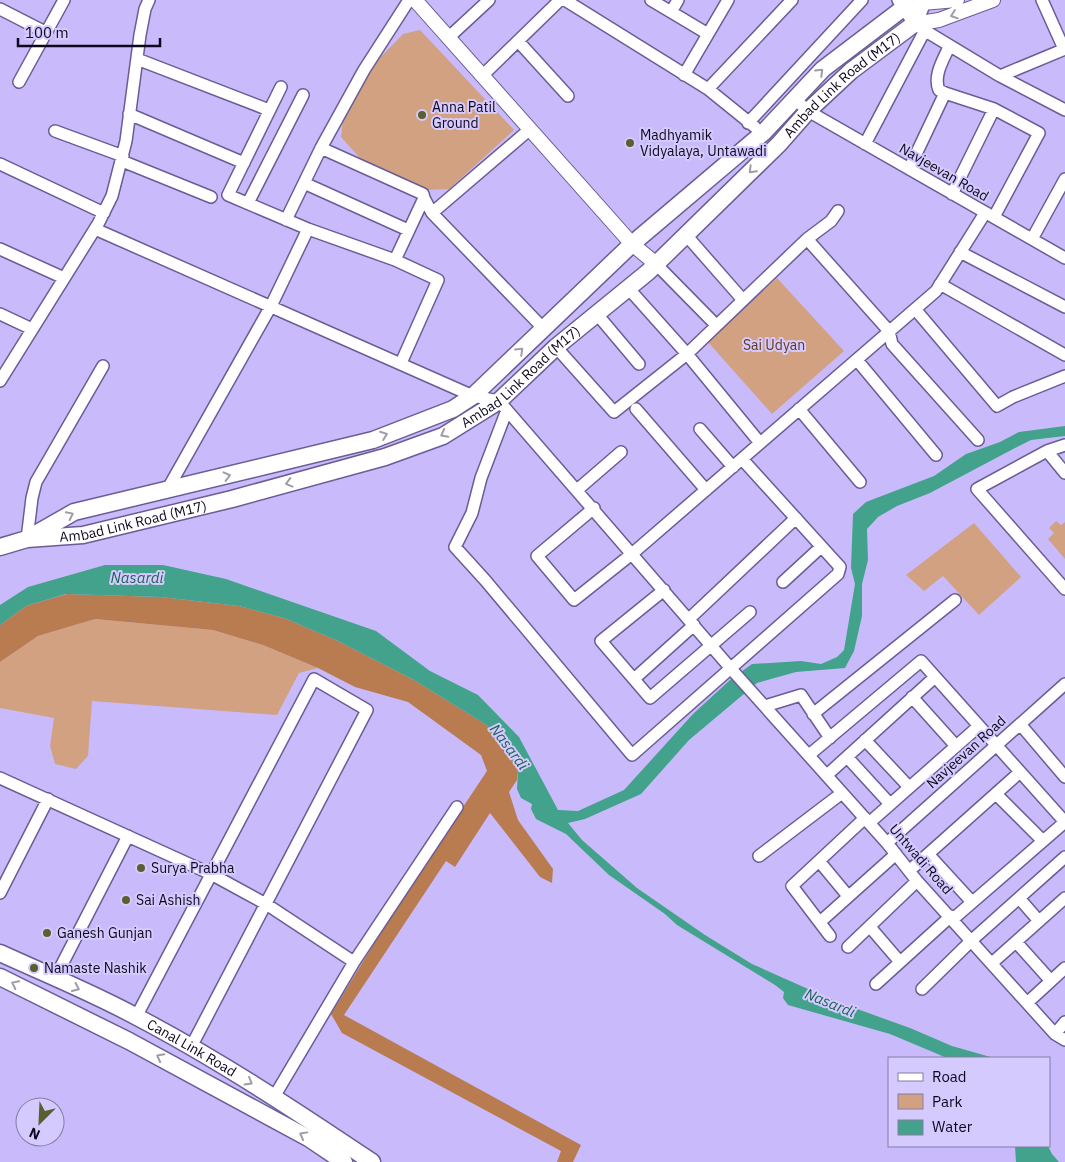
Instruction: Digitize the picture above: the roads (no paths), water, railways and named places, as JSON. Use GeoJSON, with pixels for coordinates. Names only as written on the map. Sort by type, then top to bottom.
{"type":"FeatureCollection","features":[{"type":"Feature","properties":{"kind":"main road"},"geometry":{"type":"LineString","coordinates":[[27,539],[74,512],[166,492],[373,440],[453,409],[473,396],[632,244],[763,133],[823,69],[900,4],[924,2]]}},
{"type":"Feature","properties":{"kind":"main road","name":"Ambad Link Road (M17)"},"geometry":{"type":"LineString","coordinates":[[0,547],[27,539],[83,535],[232,499],[385,457],[443,436],[503,406],[556,347],[628,289],[686,235],[779,144],[808,111],[851,71],[919,28],[924,2]]}},
{"type":"Feature","properties":{"kind":"main road","name":"Canal Link Road"},"geometry":{"type":"LineString","coordinates":[[0,953],[136,1017],[191,1047],[274,1097],[372,1162]]}},
{"type":"Feature","properties":{"kind":"main road","name":"Canal Link Road"},"geometry":{"type":"LineString","coordinates":[[0,977],[129,1040],[310,1139],[344,1162]]}},
{"type":"Feature","properties":{"kind":"street"},"geometry":{"type":"LineString","coordinates":[[19,82],[64,0]]}},
{"type":"Feature","properties":{"kind":"street"},"geometry":{"type":"LineString","coordinates":[[0,381],[95,229],[112,196],[122,158],[145,10],[150,0]]}},
{"type":"Feature","properties":{"kind":"street"},"geometry":{"type":"LineString","coordinates":[[286,220],[321,148],[364,70],[409,0]]}},
{"type":"Feature","properties":{"kind":"street"},"geometry":{"type":"LineString","coordinates":[[416,0],[529,130],[632,244],[654,263],[716,325]]}},
{"type":"Feature","properties":{"kind":"street"},"geometry":{"type":"LineString","coordinates":[[448,38],[489,0]]}},
{"type":"Feature","properties":{"kind":"street"},"geometry":{"type":"LineString","coordinates":[[482,76],[560,0]]}},
{"type":"Feature","properties":{"kind":"street"},"geometry":{"type":"LineString","coordinates":[[565,0],[708,89],[748,123],[763,133]]}},
{"type":"Feature","properties":{"kind":"street"},"geometry":{"type":"LineString","coordinates":[[652,0],[708,34]]}},
{"type":"Feature","properties":{"kind":"street"},"geometry":{"type":"LineString","coordinates":[[671,12],[678,0]]}},
{"type":"Feature","properties":{"kind":"street"},"geometry":{"type":"LineString","coordinates":[[684,75],[728,0]]}},
{"type":"Feature","properties":{"kind":"street"},"geometry":{"type":"LineString","coordinates":[[708,89],[792,0]]}},
{"type":"Feature","properties":{"kind":"street"},"geometry":{"type":"LineString","coordinates":[[748,123],[862,0]]}},
{"type":"Feature","properties":{"kind":"street"},"geometry":{"type":"LineString","coordinates":[[924,2],[957,0]]}},
{"type":"Feature","properties":{"kind":"street"},"geometry":{"type":"LineString","coordinates":[[865,144],[919,28],[993,0]]}},
{"type":"Feature","properties":{"kind":"street"},"geometry":{"type":"LineString","coordinates":[[1000,76],[1065,49],[1042,0]]}},
{"type":"Feature","properties":{"kind":"street"},"geometry":{"type":"LineString","coordinates":[[900,4],[919,28],[1000,76],[1065,110]]}},
{"type":"Feature","properties":{"kind":"street"},"geometry":{"type":"LineString","coordinates":[[1,13],[45,32]]}},
{"type":"Feature","properties":{"kind":"street"},"geometry":{"type":"LineString","coordinates":[[518,41],[568,96]]}},
{"type":"Feature","properties":{"kind":"street"},"geometry":{"type":"LineString","coordinates":[[594,508],[537,556],[574,600],[633,553],[936,291],[960,252],[989,215],[1039,133],[994,110],[939,90],[936,85],[937,74],[949,47]]}},
{"type":"Feature","properties":{"kind":"street"},"geometry":{"type":"LineString","coordinates":[[137,59],[269,110]]}},
{"type":"Feature","properties":{"kind":"street"},"geometry":{"type":"LineString","coordinates":[[280,86],[228,195],[308,229],[394,260],[438,280],[401,364]]}},
{"type":"Feature","properties":{"kind":"street"},"geometry":{"type":"LineString","coordinates":[[909,169],[945,92]]}},
{"type":"Feature","properties":{"kind":"street"},"geometry":{"type":"LineString","coordinates":[[248,204],[303,95]]}},
{"type":"Feature","properties":{"kind":"street","name":"Navjeevan Road"},"geometry":{"type":"LineString","coordinates":[[794,99],[808,111],[1065,258]]}},
{"type":"Feature","properties":{"kind":"street"},"geometry":{"type":"LineString","coordinates":[[952,194],[994,110]]}},
{"type":"Feature","properties":{"kind":"street"},"geometry":{"type":"LineString","coordinates":[[129,114],[244,163]]}},
{"type":"Feature","properties":{"kind":"street"},"geometry":{"type":"LineString","coordinates":[[55,130],[211,197]]}},
{"type":"Feature","properties":{"kind":"street"},"geometry":{"type":"LineString","coordinates":[[432,213],[529,130]]}},
{"type":"Feature","properties":{"kind":"street"},"geometry":{"type":"LineString","coordinates":[[321,148],[423,194],[432,213],[543,328]]}},
{"type":"Feature","properties":{"kind":"street"},"geometry":{"type":"LineString","coordinates":[[0,164],[104,213]]}},
{"type":"Feature","properties":{"kind":"street"},"geometry":{"type":"LineString","coordinates":[[1032,239],[1065,179]]}},
{"type":"Feature","properties":{"kind":"street"},"geometry":{"type":"LineString","coordinates":[[304,183],[408,230]]}},
{"type":"Feature","properties":{"kind":"street"},"geometry":{"type":"LineString","coordinates":[[394,260],[424,198]]}},
{"type":"Feature","properties":{"kind":"street"},"geometry":{"type":"LineString","coordinates":[[556,347],[614,412],[687,354],[807,239],[831,221],[838,211]]}},
{"type":"Feature","properties":{"kind":"street"},"geometry":{"type":"LineString","coordinates":[[95,229],[473,396],[503,406],[472,513],[455,547],[486,580],[632,755],[732,670],[838,574],[840,567],[796,518],[700,429]]}},
{"type":"Feature","properties":{"kind":"street"},"geometry":{"type":"LineString","coordinates":[[166,492],[271,306],[308,229]]}},
{"type":"Feature","properties":{"kind":"street"},"geometry":{"type":"LineString","coordinates":[[686,235],[743,300]]}},
{"type":"Feature","properties":{"kind":"street"},"geometry":{"type":"LineString","coordinates":[[807,239],[889,331],[892,344],[978,440]]}},
{"type":"Feature","properties":{"kind":"street"},"geometry":{"type":"LineString","coordinates":[[0,249],[64,278]]}},
{"type":"Feature","properties":{"kind":"street"},"geometry":{"type":"LineString","coordinates":[[960,252],[1065,307]]}},
{"type":"Feature","properties":{"kind":"street"},"geometry":{"type":"LineString","coordinates":[[940,284],[1065,355]]}},
{"type":"Feature","properties":{"kind":"street"},"geometry":{"type":"LineString","coordinates":[[628,289],[687,354],[760,443]]}},
{"type":"Feature","properties":{"kind":"street"},"geometry":{"type":"LineString","coordinates":[[915,309],[997,406],[1013,397],[1065,376]]}},
{"type":"Feature","properties":{"kind":"street"},"geometry":{"type":"LineString","coordinates":[[596,313],[639,364]]}},
{"type":"Feature","properties":{"kind":"street"},"geometry":{"type":"LineString","coordinates":[[0,314],[32,329]]}},
{"type":"Feature","properties":{"kind":"street"},"geometry":{"type":"LineString","coordinates":[[857,360],[936,455]]}},
{"type":"Feature","properties":{"kind":"street"},"geometry":{"type":"LineString","coordinates":[[27,539],[36,482],[103,366]]}},
{"type":"Feature","properties":{"kind":"street","name":"Untwadi Road"},"geometry":{"type":"LineString","coordinates":[[503,406],[594,508],[732,670],[867,820],[917,881],[1060,1037]]}},
{"type":"Feature","properties":{"kind":"street"},"geometry":{"type":"LineString","coordinates":[[636,409],[706,490]]}},
{"type":"Feature","properties":{"kind":"street"},"geometry":{"type":"LineString","coordinates":[[799,410],[860,482]]}},
{"type":"Feature","properties":{"kind":"street"},"geometry":{"type":"LineString","coordinates":[[1065,445],[1047,451],[977,489],[1065,589]]}},
{"type":"Feature","properties":{"kind":"street"},"geometry":{"type":"LineString","coordinates":[[1047,451],[1065,473]]}},
{"type":"Feature","properties":{"kind":"street"},"geometry":{"type":"LineString","coordinates":[[577,490],[621,452]]}},
{"type":"Feature","properties":{"kind":"street"},"geometry":{"type":"LineString","coordinates":[[634,679],[796,518]]}},
{"type":"Feature","properties":{"kind":"street"},"geometry":{"type":"LineString","coordinates":[[783,582],[821,546]]}},
{"type":"Feature","properties":{"kind":"street"},"geometry":{"type":"LineString","coordinates":[[664,590],[600,640],[650,698],[750,612]]}},
{"type":"Feature","properties":{"kind":"street"},"geometry":{"type":"LineString","coordinates":[[813,714],[956,600]]}},
{"type":"Feature","properties":{"kind":"street"},"geometry":{"type":"LineString","coordinates":[[809,755],[921,661],[1065,822],[876,984]]}},
{"type":"Feature","properties":{"kind":"street"},"geometry":{"type":"LineString","coordinates":[[827,775],[935,677]]}},
{"type":"Feature","properties":{"kind":"street"},"geometry":{"type":"LineString","coordinates":[[136,1017],[314,679],[367,710],[191,1047]]}},
{"type":"Feature","properties":{"kind":"street","name":"Navjeevan Road"},"geometry":{"type":"LineString","coordinates":[[887,843],[1065,684]]}},
{"type":"Feature","properties":{"kind":"street"},"geometry":{"type":"LineString","coordinates":[[765,706],[800,695],[830,738]]}},
{"type":"Feature","properties":{"kind":"street"},"geometry":{"type":"LineString","coordinates":[[912,697],[956,746]]}},
{"type":"Feature","properties":{"kind":"street"},"geometry":{"type":"LineString","coordinates":[[1020,724],[1065,777]]}},
{"type":"Feature","properties":{"kind":"street"},"geometry":{"type":"LineString","coordinates":[[830,936],[792,886],[979,726]]}},
{"type":"Feature","properties":{"kind":"street"},"geometry":{"type":"LineString","coordinates":[[865,740],[909,787]]}},
{"type":"Feature","properties":{"kind":"street"},"geometry":{"type":"LineString","coordinates":[[847,757],[890,804]]}},
{"type":"Feature","properties":{"kind":"street"},"geometry":{"type":"LineString","coordinates":[[909,871],[1020,772]]}},
{"type":"Feature","properties":{"kind":"street"},"geometry":{"type":"LineString","coordinates":[[0,778],[211,874],[266,904],[354,962]]}},
{"type":"Feature","properties":{"kind":"street"},"geometry":{"type":"LineString","coordinates":[[760,856],[842,793]]}},
{"type":"Feature","properties":{"kind":"street"},"geometry":{"type":"LineString","coordinates":[[996,794],[1043,841]]}},
{"type":"Feature","properties":{"kind":"street"},"geometry":{"type":"LineString","coordinates":[[0,893],[48,799]]}},
{"type":"Feature","properties":{"kind":"street"},"geometry":{"type":"LineString","coordinates":[[274,1097],[354,962],[457,807]]}},
{"type":"Feature","properties":{"kind":"street"},"geometry":{"type":"LineString","coordinates":[[55,978],[128,836]]}},
{"type":"Feature","properties":{"kind":"street"},"geometry":{"type":"LineString","coordinates":[[820,922],[896,854]]}},
{"type":"Feature","properties":{"kind":"street"},"geometry":{"type":"LineString","coordinates":[[928,854],[972,902]]}},
{"type":"Feature","properties":{"kind":"street"},"geometry":{"type":"LineString","coordinates":[[922,989],[972,940],[1065,857]]}},
{"type":"Feature","properties":{"kind":"street"},"geometry":{"type":"LineString","coordinates":[[819,861],[848,896]]}},
{"type":"Feature","properties":{"kind":"street"},"geometry":{"type":"LineString","coordinates":[[848,947],[917,881]]}},
{"type":"Feature","properties":{"kind":"street"},"geometry":{"type":"LineString","coordinates":[[1019,898],[1039,921]]}},
{"type":"Feature","properties":{"kind":"street"},"geometry":{"type":"LineString","coordinates":[[992,964],[1064,901]]}},
{"type":"Feature","properties":{"kind":"street"},"geometry":{"type":"LineString","coordinates":[[870,927],[900,962]]}},
{"type":"Feature","properties":{"kind":"street"},"geometry":{"type":"LineString","coordinates":[[1016,942],[1051,981]]}},
{"type":"Feature","properties":{"kind":"street"},"geometry":{"type":"LineString","coordinates":[[1027,1003],[1065,968]]}},
{"type":"Feature","properties":{"kind":"street"},"geometry":{"type":"LineString","coordinates":[[1060,1037],[1065,1022]]}},
{"type":"Feature","properties":{"kind":"water","name":"Nasardi"},"geometry":{"type":"Polygon","coordinates":[[[1065,426],[1065,436],[1031,440],[930,493],[897,506],[878,517],[867,529],[868,560],[862,584],[862,616],[854,651],[845,668],[796,672],[757,683],[689,740],[641,794],[585,819],[568,823],[582,840],[637,888],[705,935],[752,964],[835,1001],[910,1028],[952,1046],[990,1057],[945,1057],[890,1034],[788,1005],[783,998],[784,992],[775,985],[677,925],[665,914],[609,875],[566,834],[536,819],[531,809],[532,804],[521,798],[517,789],[518,770],[488,726],[414,680],[338,641],[284,618],[239,606],[161,597],[66,594],[26,606],[0,625],[0,605],[28,587],[105,565],[163,565],[226,579],[376,631],[430,671],[478,695],[519,737],[558,810],[578,811],[624,790],[693,714],[730,680],[752,664],[801,661],[821,664],[837,657],[844,650],[855,584],[851,568],[853,514],[866,502],[934,476],[966,454],[1000,442],[1019,432],[1065,426]]]}},
{"type":"Feature","properties":{"kind":"water"},"geometry":{"type":"Polygon","coordinates":[[[1015,1147],[1048,1147],[1059,1162],[1016,1162],[1015,1147]]]}},
{"type":"Feature","properties":{"kind":"place","name":"Anna Patil Ground"},"geometry":{"type":"Point","coordinates":[422,115]}},
{"type":"Feature","properties":{"kind":"place","name":"Madhyamik Vidyalaya, Untawadi"},"geometry":{"type":"Point","coordinates":[630,143]}},
{"type":"Feature","properties":{"kind":"place","name":"Surya Prabha"},"geometry":{"type":"Point","coordinates":[141,868]}},
{"type":"Feature","properties":{"kind":"place","name":"Sai Ashish"},"geometry":{"type":"Point","coordinates":[126,900]}},
{"type":"Feature","properties":{"kind":"place","name":"Ganesh Gunjan"},"geometry":{"type":"Point","coordinates":[47,933]}},
{"type":"Feature","properties":{"kind":"place","name":"Namaste Nashik"},"geometry":{"type":"Point","coordinates":[34,968]}},
{"type":"Feature","properties":{"kind":"park label","name":"Sai Udyan"},"geometry":{"type":"Point","coordinates":[774,345]}}]}
